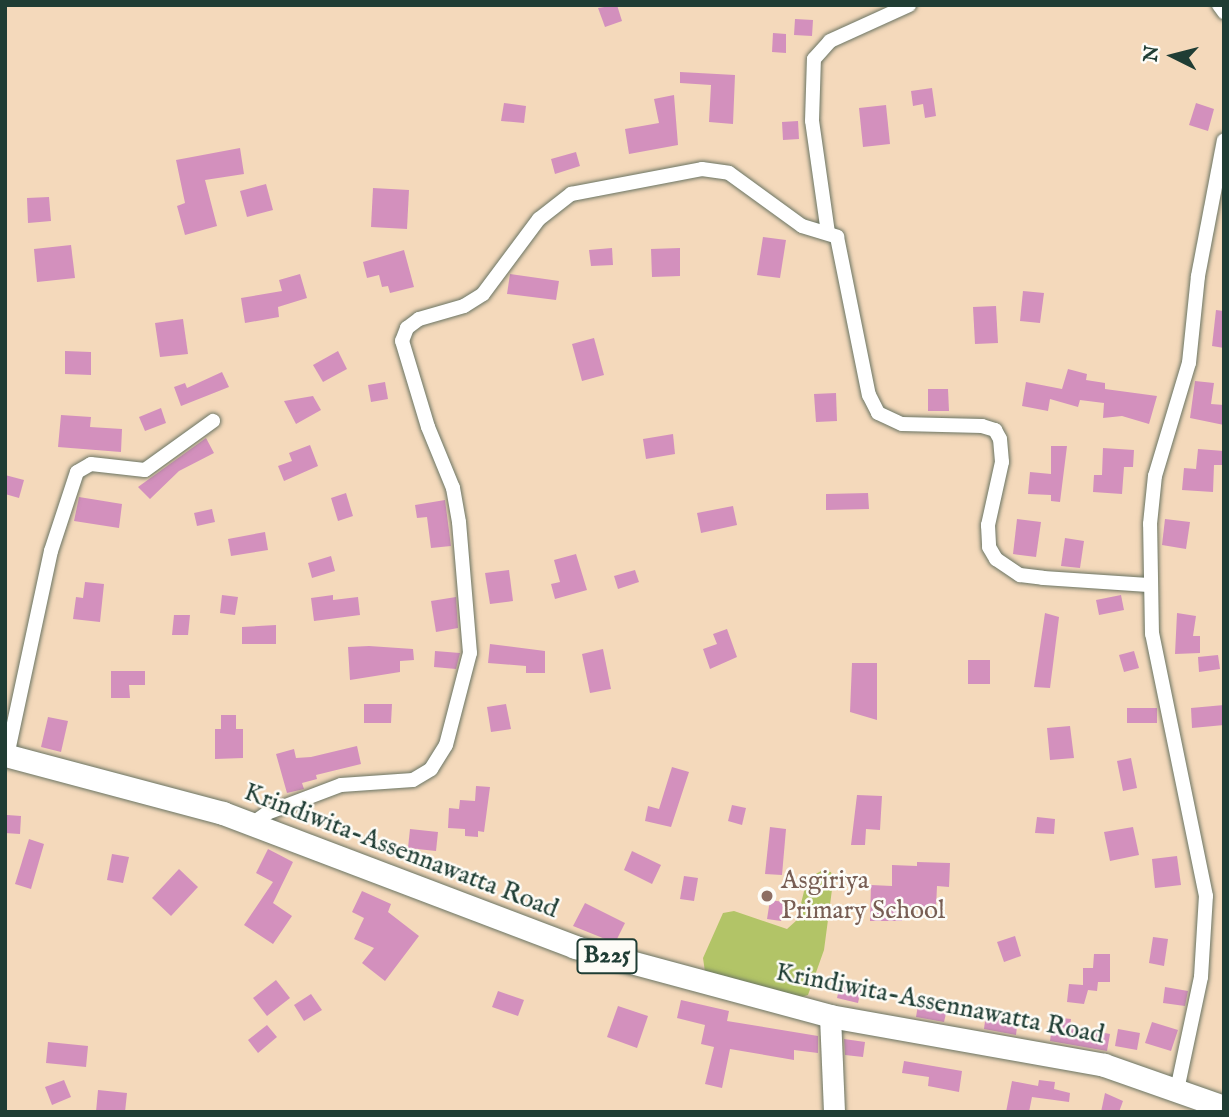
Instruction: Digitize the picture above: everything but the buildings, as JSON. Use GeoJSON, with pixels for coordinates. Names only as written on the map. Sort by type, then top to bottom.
{"type":"FeatureCollection","features":[{"type":"Feature","properties":{"kind":"main road","name":"Krindiwita-Assennawatta Road"},"geometry":{"type":"LineString","coordinates":[[6,755],[100,778],[252,824],[575,947],[830,1016],[1104,1065],[1224,1107]]}},
{"type":"Feature","properties":{"kind":"street"},"geometry":{"type":"LineString","coordinates":[[828,233],[812,121],[814,59],[830,41],[909,5]]}},
{"type":"Feature","properties":{"kind":"street"},"geometry":{"type":"LineString","coordinates":[[1219,5],[1224,12]]}},
{"type":"Feature","properties":{"kind":"street"},"geometry":{"type":"LineString","coordinates":[[1177,1090],[1201,977],[1206,896],[1152,634],[1149,585],[1154,476],[1189,363],[1198,276],[1224,140]]}},
{"type":"Feature","properties":{"kind":"street"},"geometry":{"type":"LineString","coordinates":[[252,824],[267,813],[341,785],[413,780],[431,769],[446,745],[463,688],[470,627],[453,488],[410,373],[402,341],[407,328],[483,294],[539,219],[571,194],[702,169],[729,173],[802,226],[828,233],[841,242],[858,343],[878,413],[902,424],[982,426],[995,430],[1000,439],[1002,461],[988,525],[989,547],[996,559],[1031,576],[1149,585]]}},
{"type":"Feature","properties":{"kind":"street"},"geometry":{"type":"LineString","coordinates":[[6,755],[51,551],[77,472],[91,464],[145,470],[213,421]]}},
{"type":"Feature","properties":{"kind":"street"},"geometry":{"type":"LineString","coordinates":[[830,1016],[834,1112]]}},
{"type":"Feature","properties":{"kind":"green space"},"geometry":{"type":"Polygon","coordinates":[[[821,871],[831,872],[833,882],[824,950],[808,995],[798,998],[705,972],[703,958],[723,913],[734,911],[787,929],[797,920],[807,879],[821,871]]]}},
{"type":"Feature","properties":{"kind":"place","name":"Asgiriya Primary School"},"geometry":{"type":"Point","coordinates":[767,896]}}]}
